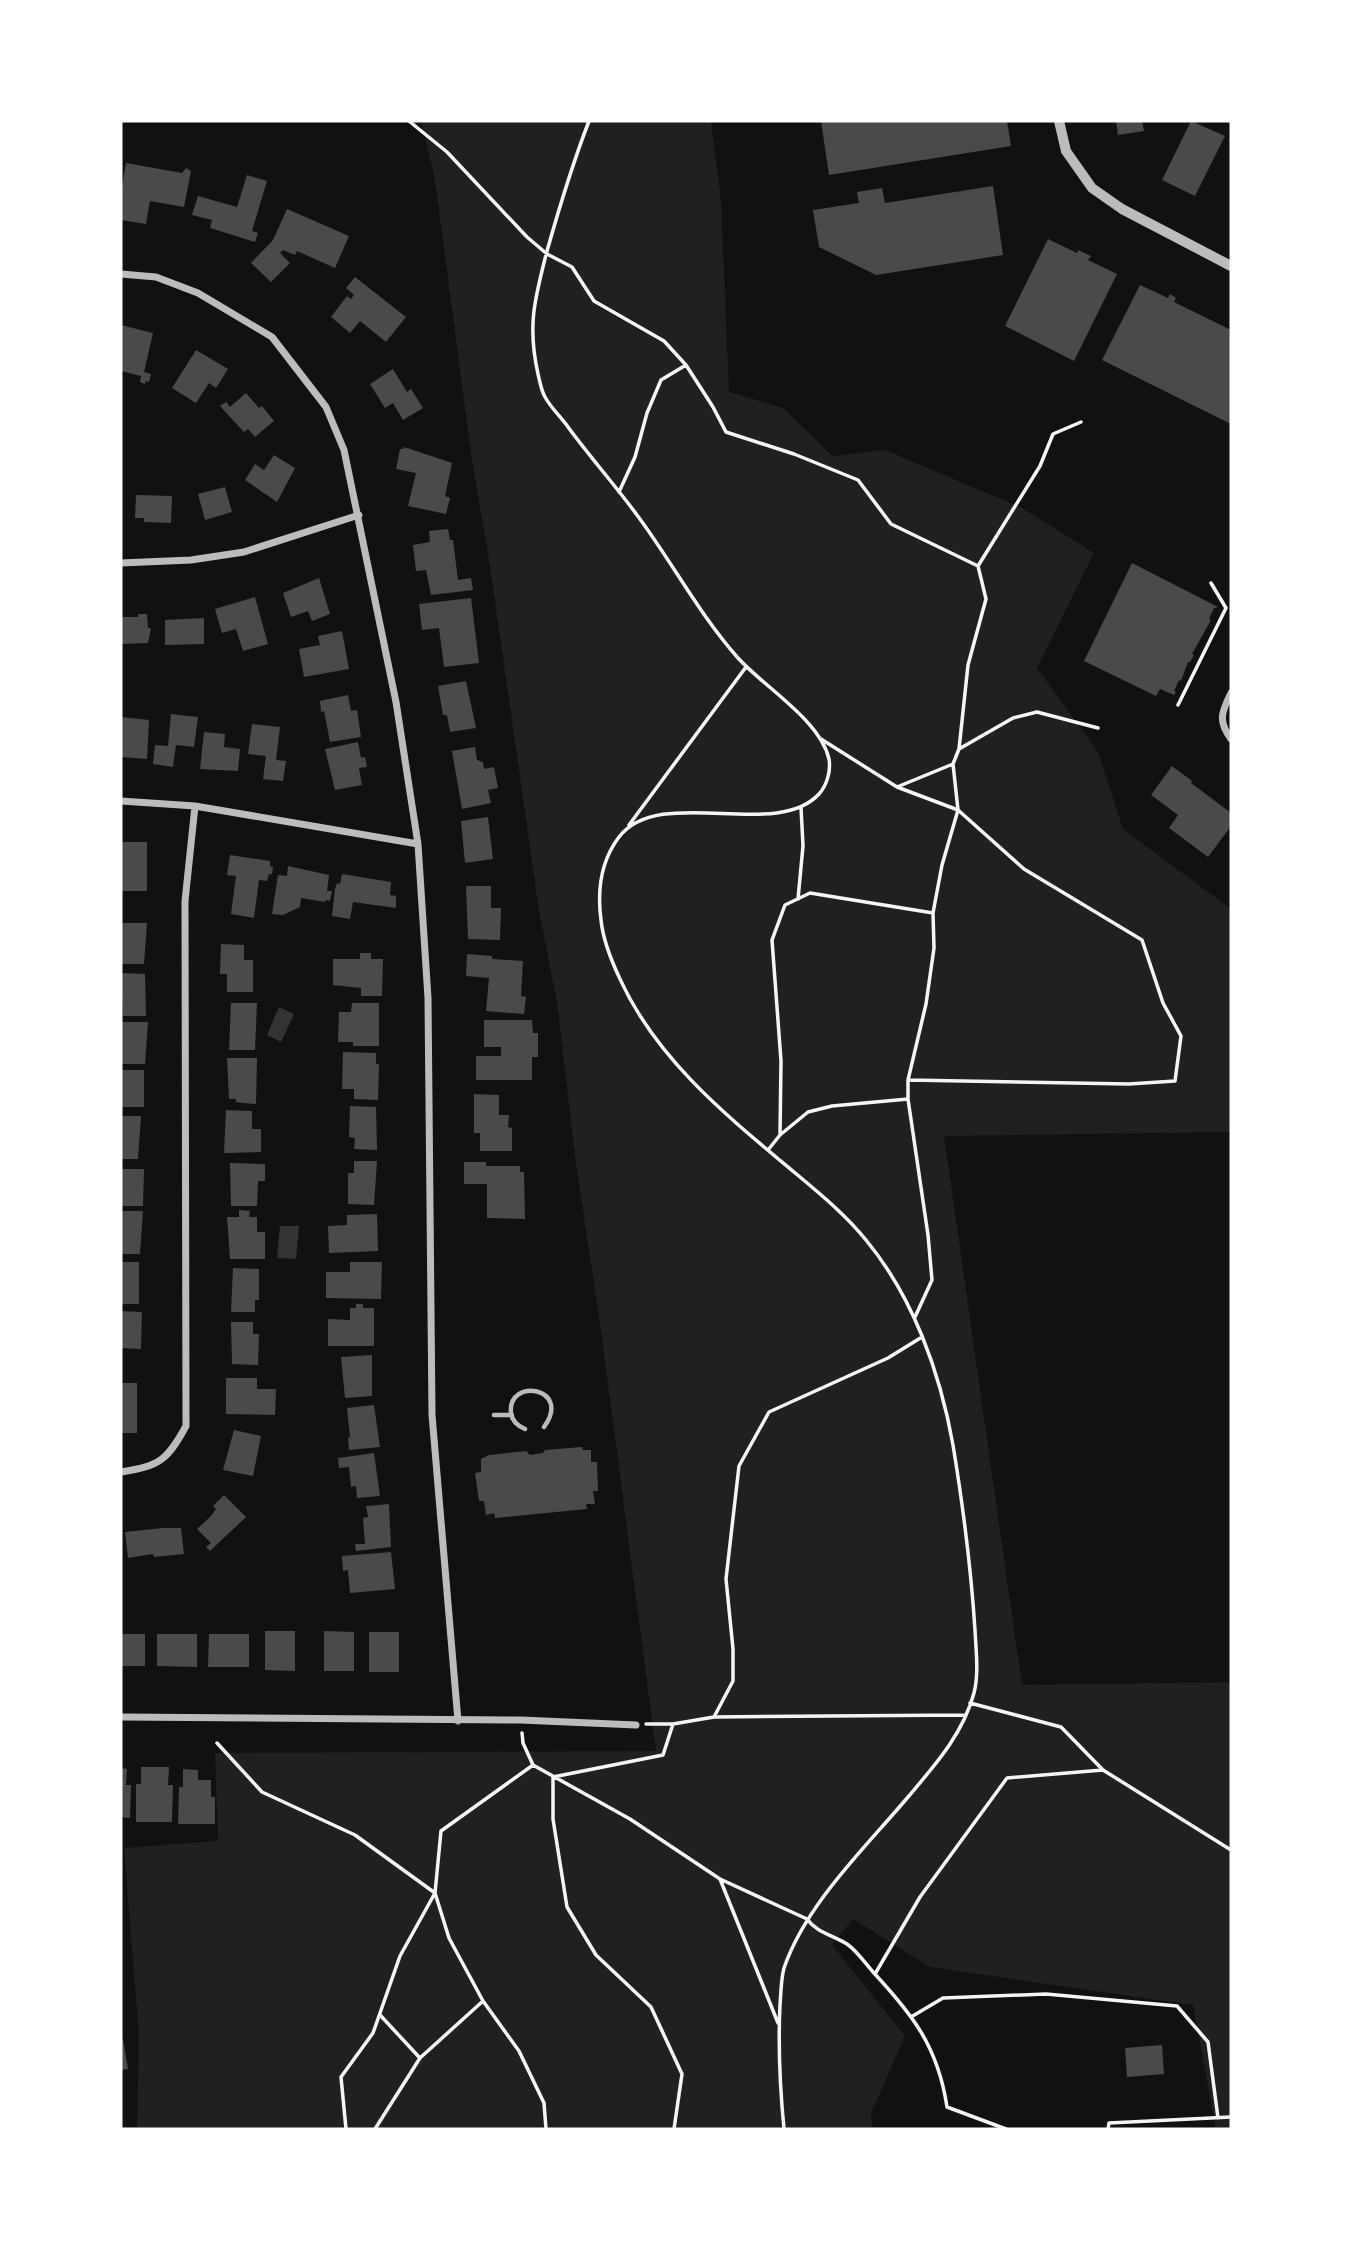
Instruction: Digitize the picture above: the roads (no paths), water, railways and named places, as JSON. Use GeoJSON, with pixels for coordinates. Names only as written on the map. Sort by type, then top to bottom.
{"type":"FeatureCollection","features":[{"type":"Feature","properties":{"kind":"street"},"geometry":{"type":"LineString","coordinates":[[1059,121],[1066,151],[1092,188],[1122,209],[1231,266]]}},
{"type":"Feature","properties":{"kind":"street"},"geometry":{"type":"LineString","coordinates":[[121,274],[156,277],[198,293],[272,338],[326,407],[344,450],[396,702],[418,844],[428,998],[432,1415],[457,1721]]}},
{"type":"Feature","properties":{"kind":"street"},"geometry":{"type":"LineString","coordinates":[[121,563],[191,559],[244,552],[359,515]]}},
{"type":"Feature","properties":{"kind":"street"},"geometry":{"type":"LineString","coordinates":[[1231,693],[1222,718],[1222,727],[1231,739]]}},
{"type":"Feature","properties":{"kind":"street"},"geometry":{"type":"LineString","coordinates":[[121,801],[195,806],[418,844]]}},
{"type":"Feature","properties":{"kind":"street"},"geometry":{"type":"LineString","coordinates":[[121,1472],[151,1467],[174,1449],[186,1426],[185,901],[195,806]]}},
{"type":"Feature","properties":{"kind":"street"},"geometry":{"type":"LineString","coordinates":[[121,1717],[521,1720],[636,1725]]}},
{"type":"Feature","properties":{"kind":"lane"},"geometry":{"type":"LineString","coordinates":[[525,1429],[517,1424],[512,1415],[512,1405],[519,1394],[525,1391],[544,1394],[551,1405],[550,1418],[544,1427]]}},
{"type":"Feature","properties":{"kind":"lane"},"geometry":{"type":"LineString","coordinates":[[494,1415],[512,1415]]}}]}
